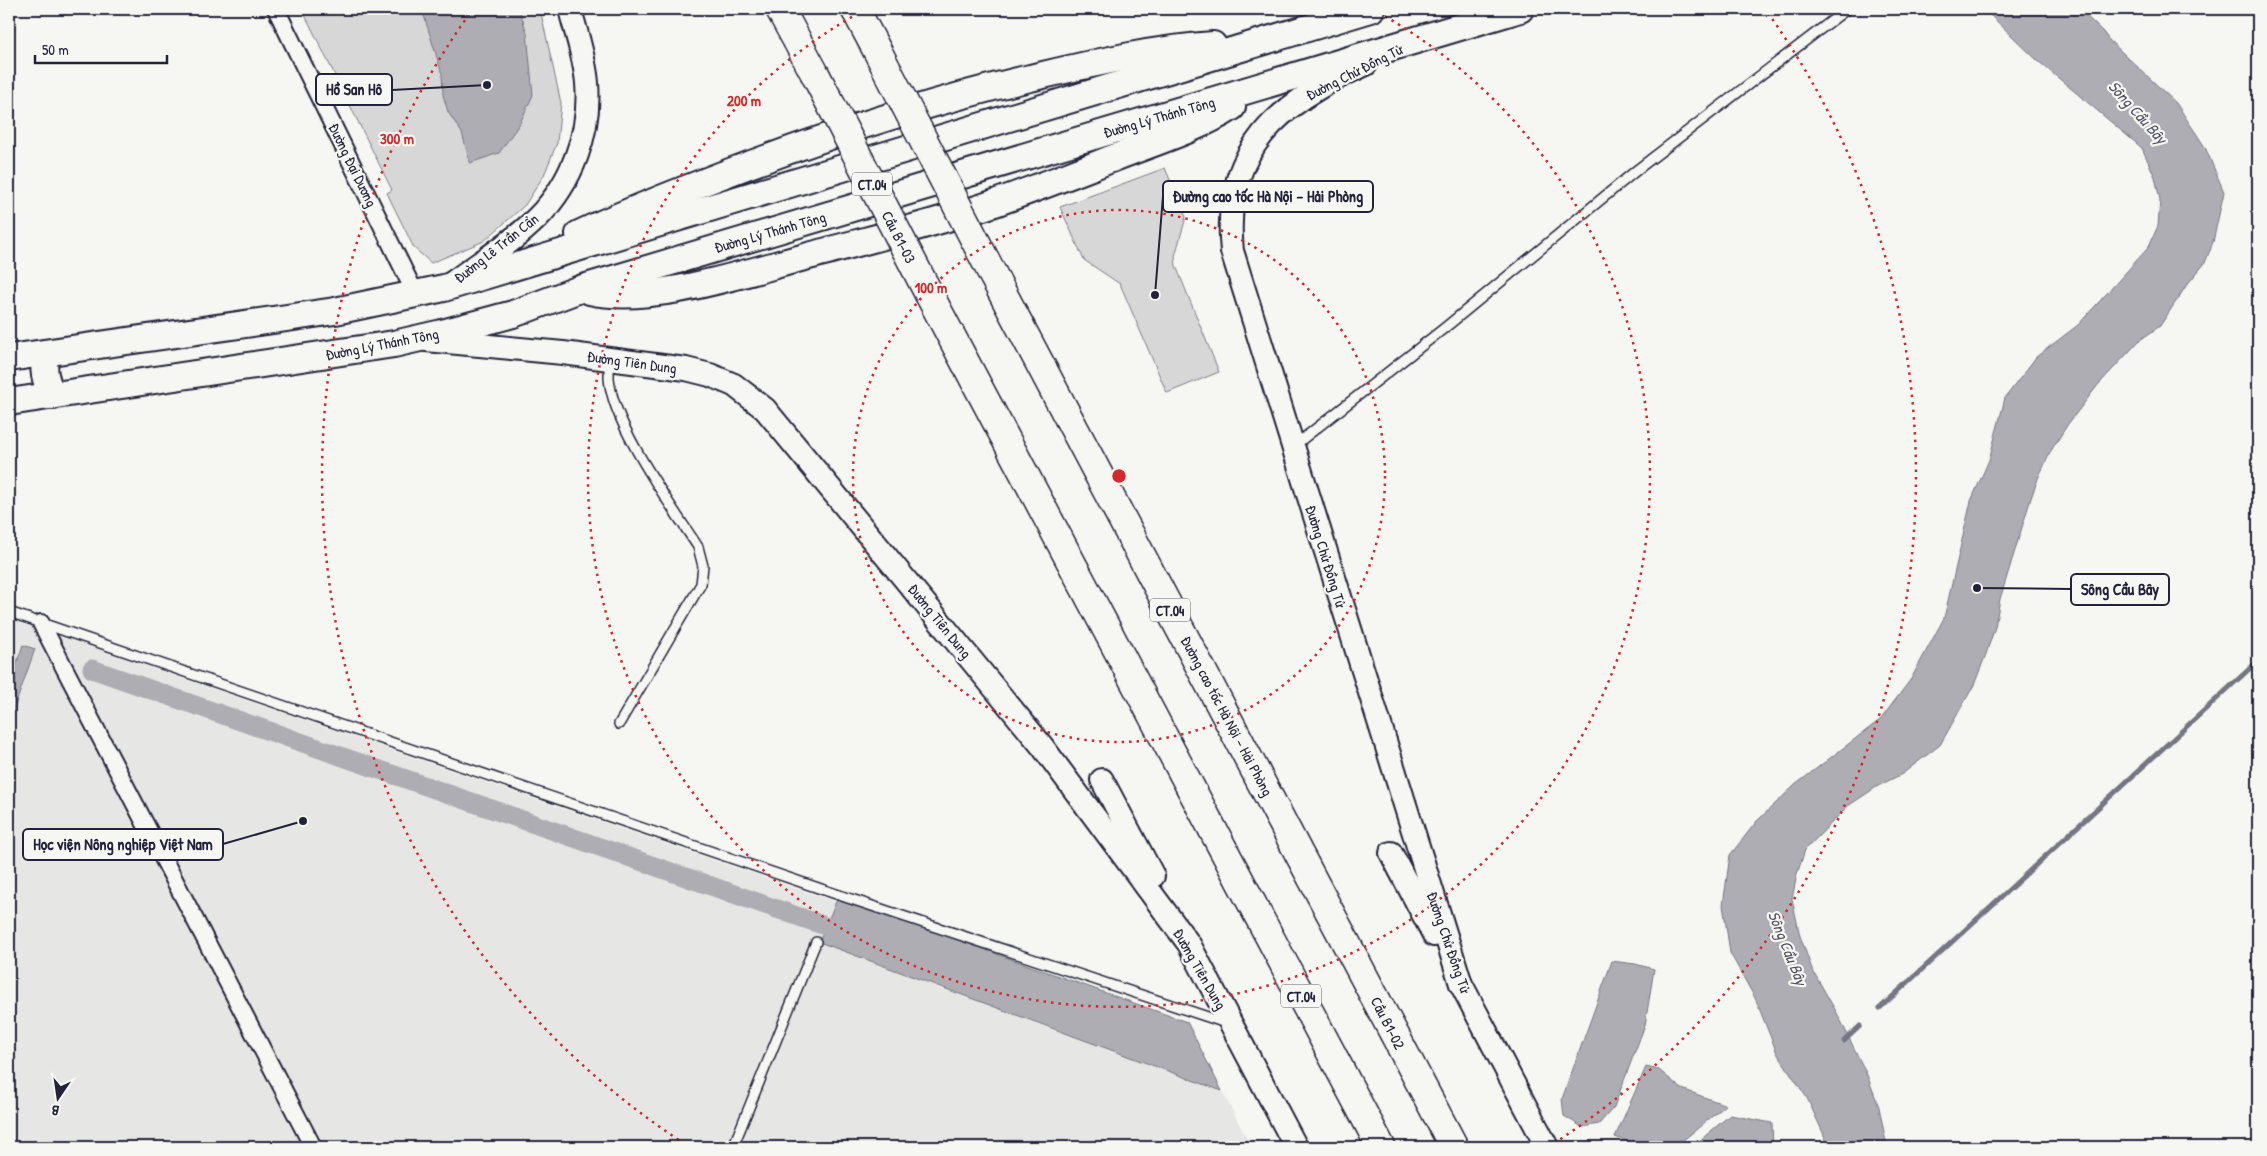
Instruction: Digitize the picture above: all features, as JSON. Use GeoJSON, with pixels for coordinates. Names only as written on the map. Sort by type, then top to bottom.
{"type":"FeatureCollection","features":[{"type":"Feature","properties":{"kind":"highway","name":"Cầu B1-03"},"geometry":{"type":"LineString","coordinates":[[780,9],[1258,918],[1381,1147]]}},
{"type":"Feature","properties":{"kind":"highway","name":"Đường cao tốc Hà Nội – Hải Phòng"},"geometry":{"type":"LineString","coordinates":[[855,9],[993,275],[1348,946]]}},
{"type":"Feature","properties":{"kind":"highway","name":"Cầu B1-02"},"geometry":{"type":"LineString","coordinates":[[1348,946],[1454,1147]]}},
{"type":"Feature","properties":{"kind":"main road","name":"Đường Lê Trần Cẩn"},"geometry":{"type":"LineString","coordinates":[[444,288],[537,219],[560,190],[576,160],[586,121],[587,82],[570,9]]}},
{"type":"Feature","properties":{"kind":"main road"},"geometry":{"type":"LineString","coordinates":[[9,358],[335,312],[444,288],[1371,9]]}},
{"type":"Feature","properties":{"kind":"main road","name":"Đường Lý Thánh Tông"},"geometry":{"type":"LineString","coordinates":[[9,402],[356,351],[415,339],[513,314],[580,289],[1520,9]]}},
{"type":"Feature","properties":{"kind":"main road","name":"Đường Chử Đồng Tử"},"geometry":{"type":"LineString","coordinates":[[1424,38],[1339,76],[1290,106],[1258,139],[1238,177],[1231,212],[1232,251],[1461,984],[1547,1147]]}},
{"type":"Feature","properties":{"kind":"main road"},"geometry":{"type":"LineString","coordinates":[[538,261],[562,243],[581,233],[693,186],[788,150],[927,105],[1064,70],[1174,48],[1251,45]]}},
{"type":"Feature","properties":{"kind":"main road"},"geometry":{"type":"LineString","coordinates":[[580,289],[608,295],[641,295],[712,282],[979,208],[1199,125],[1222,114],[1261,87]]}},
{"type":"Feature","properties":{"kind":"main road","name":"Đường Tiên Dung"},"geometry":{"type":"LineString","coordinates":[[415,339],[610,359],[686,369],[710,375],[734,385],[765,409],[1042,746],[1189,944],[1296,1147]]}},
{"type":"Feature","properties":{"kind":"main road"},"geometry":{"type":"LineString","coordinates":[[46,353],[43,366],[45,380],[53,396]]}},
{"type":"Feature","properties":{"kind":"main road"},"geometry":{"type":"LineString","coordinates":[[1102,780],[1189,944]]}},
{"type":"Feature","properties":{"kind":"main road"},"geometry":{"type":"LineString","coordinates":[[1391,853],[1461,984]]}},
{"type":"Feature","properties":{"kind":"street","name":"Đường Đại Dương"},"geometry":{"type":"LineString","coordinates":[[276,9],[388,234],[416,295]]}},
{"type":"Feature","properties":{"kind":"street"},"geometry":{"type":"LineString","coordinates":[[41,623],[312,1147]]}},
{"type":"Feature","properties":{"kind":"lane"},"geometry":{"type":"LineString","coordinates":[[1292,447],[1447,326],[1632,174],[1847,9]]}},
{"type":"Feature","properties":{"kind":"lane"},"geometry":{"type":"LineString","coordinates":[[610,359],[609,379],[611,390],[628,433],[698,547],[703,566],[701,584],[619,724]]}},
{"type":"Feature","properties":{"kind":"lane"},"geometry":{"type":"LineString","coordinates":[[9,612],[836,894],[1232,1025]]}},
{"type":"Feature","properties":{"kind":"lane"},"geometry":{"type":"LineString","coordinates":[[733,1147],[816,942]]}},
{"type":"Feature","properties":{"kind":"shaded area"},"geometry":{"type":"Polygon","coordinates":[[[302,9],[540,9],[561,103],[557,143],[544,175],[525,205],[484,241],[431,263],[414,248],[387,193],[392,190],[302,9]]]}},
{"type":"Feature","properties":{"kind":"shaded area"},"geometry":{"type":"Polygon","coordinates":[[[1165,168],[1186,217],[1175,256],[1176,266],[1219,372],[1167,393],[1120,284],[1084,260],[1060,207],[1165,168]]]}},
{"type":"Feature","properties":{"kind":"shaded area"},"geometry":{"type":"Polygon","coordinates":[[[9,619],[1187,1022],[1251,1147],[9,1147],[9,619]]]}},
{"type":"Feature","properties":{"kind":"water"},"geometry":{"type":"Polygon","coordinates":[[[422,9],[519,9],[527,33],[533,95],[520,123],[499,153],[470,163],[462,133],[448,112],[443,95],[442,74],[422,9]]]}},
{"type":"Feature","properties":{"kind":"water","name":"Sông Cầu Bây"},"geometry":{"type":"Polygon","coordinates":[[[1984,9],[2079,9],[2176,103],[2205,147],[2224,192],[2213,242],[2205,263],[2186,286],[2160,326],[2140,340],[2098,385],[2068,424],[2052,449],[2031,498],[2000,599],[1995,627],[1986,654],[1974,685],[1940,745],[1902,774],[1878,786],[1848,806],[1805,850],[1797,874],[1792,899],[1800,936],[1812,969],[1838,1015],[1867,1075],[1879,1107],[1887,1147],[1827,1147],[1824,1135],[1807,1098],[1777,1053],[1755,998],[1730,953],[1723,905],[1730,855],[1757,821],[1795,785],[1881,719],[1911,679],[1944,618],[1971,501],[1989,460],[2005,398],[2036,357],[2078,325],[2148,248],[2158,226],[2160,200],[2155,177],[2142,148],[2038,61],[1984,9]]]}},
{"type":"Feature","properties":{"kind":"water"},"geometry":{"type":"Polygon","coordinates":[[[23,645],[35,649],[9,723],[9,685],[23,645]]]}},
{"type":"Feature","properties":{"kind":"water"},"geometry":{"type":"Polygon","coordinates":[[[838,897],[1187,1022],[1222,1091],[819,942],[838,897]]]}},
{"type":"Feature","properties":{"kind":"water"},"geometry":{"type":"Polygon","coordinates":[[[1612,961],[1654,969],[1645,1025],[1614,1107],[1599,1124],[1582,1127],[1564,1116],[1562,1099],[1612,961]]]}},
{"type":"Feature","properties":{"kind":"water"},"geometry":{"type":"Polygon","coordinates":[[[1646,1067],[1659,1070],[1682,1089],[1726,1105],[1675,1147],[1643,1147],[1615,1137],[1646,1067]]]}},
{"type":"Feature","properties":{"kind":"water"},"geometry":{"type":"Polygon","coordinates":[[[1730,1115],[1772,1123],[1773,1147],[1692,1147],[1730,1115]]]}},
{"type":"Feature","properties":{"kind":"waterway"},"geometry":{"type":"LineString","coordinates":[[1880,1008],[2258,661]]}},
{"type":"Feature","properties":{"kind":"waterway"},"geometry":{"type":"LineString","coordinates":[[92,669],[848,934]]}},
{"type":"Feature","properties":{"kind":"waterway"},"geometry":{"type":"LineString","coordinates":[[1844,1041],[1860,1026]]}},
{"type":"Feature","properties":{"kind":"place","name":"Hồ San Hô"},"geometry":{"type":"Point","coordinates":[487,85]}},
{"type":"Feature","properties":{"kind":"place","name":"Đường cao tốc Hà Nội – Hải Phòng"},"geometry":{"type":"Point","coordinates":[1155,295]}},
{"type":"Feature","properties":{"kind":"place","name":"Sông Cầu Bây"},"geometry":{"type":"Point","coordinates":[1977,588]}},
{"type":"Feature","properties":{"kind":"place","name":"Học viện Nông nghiệp Việt Nam"},"geometry":{"type":"Point","coordinates":[303,821]}}]}
